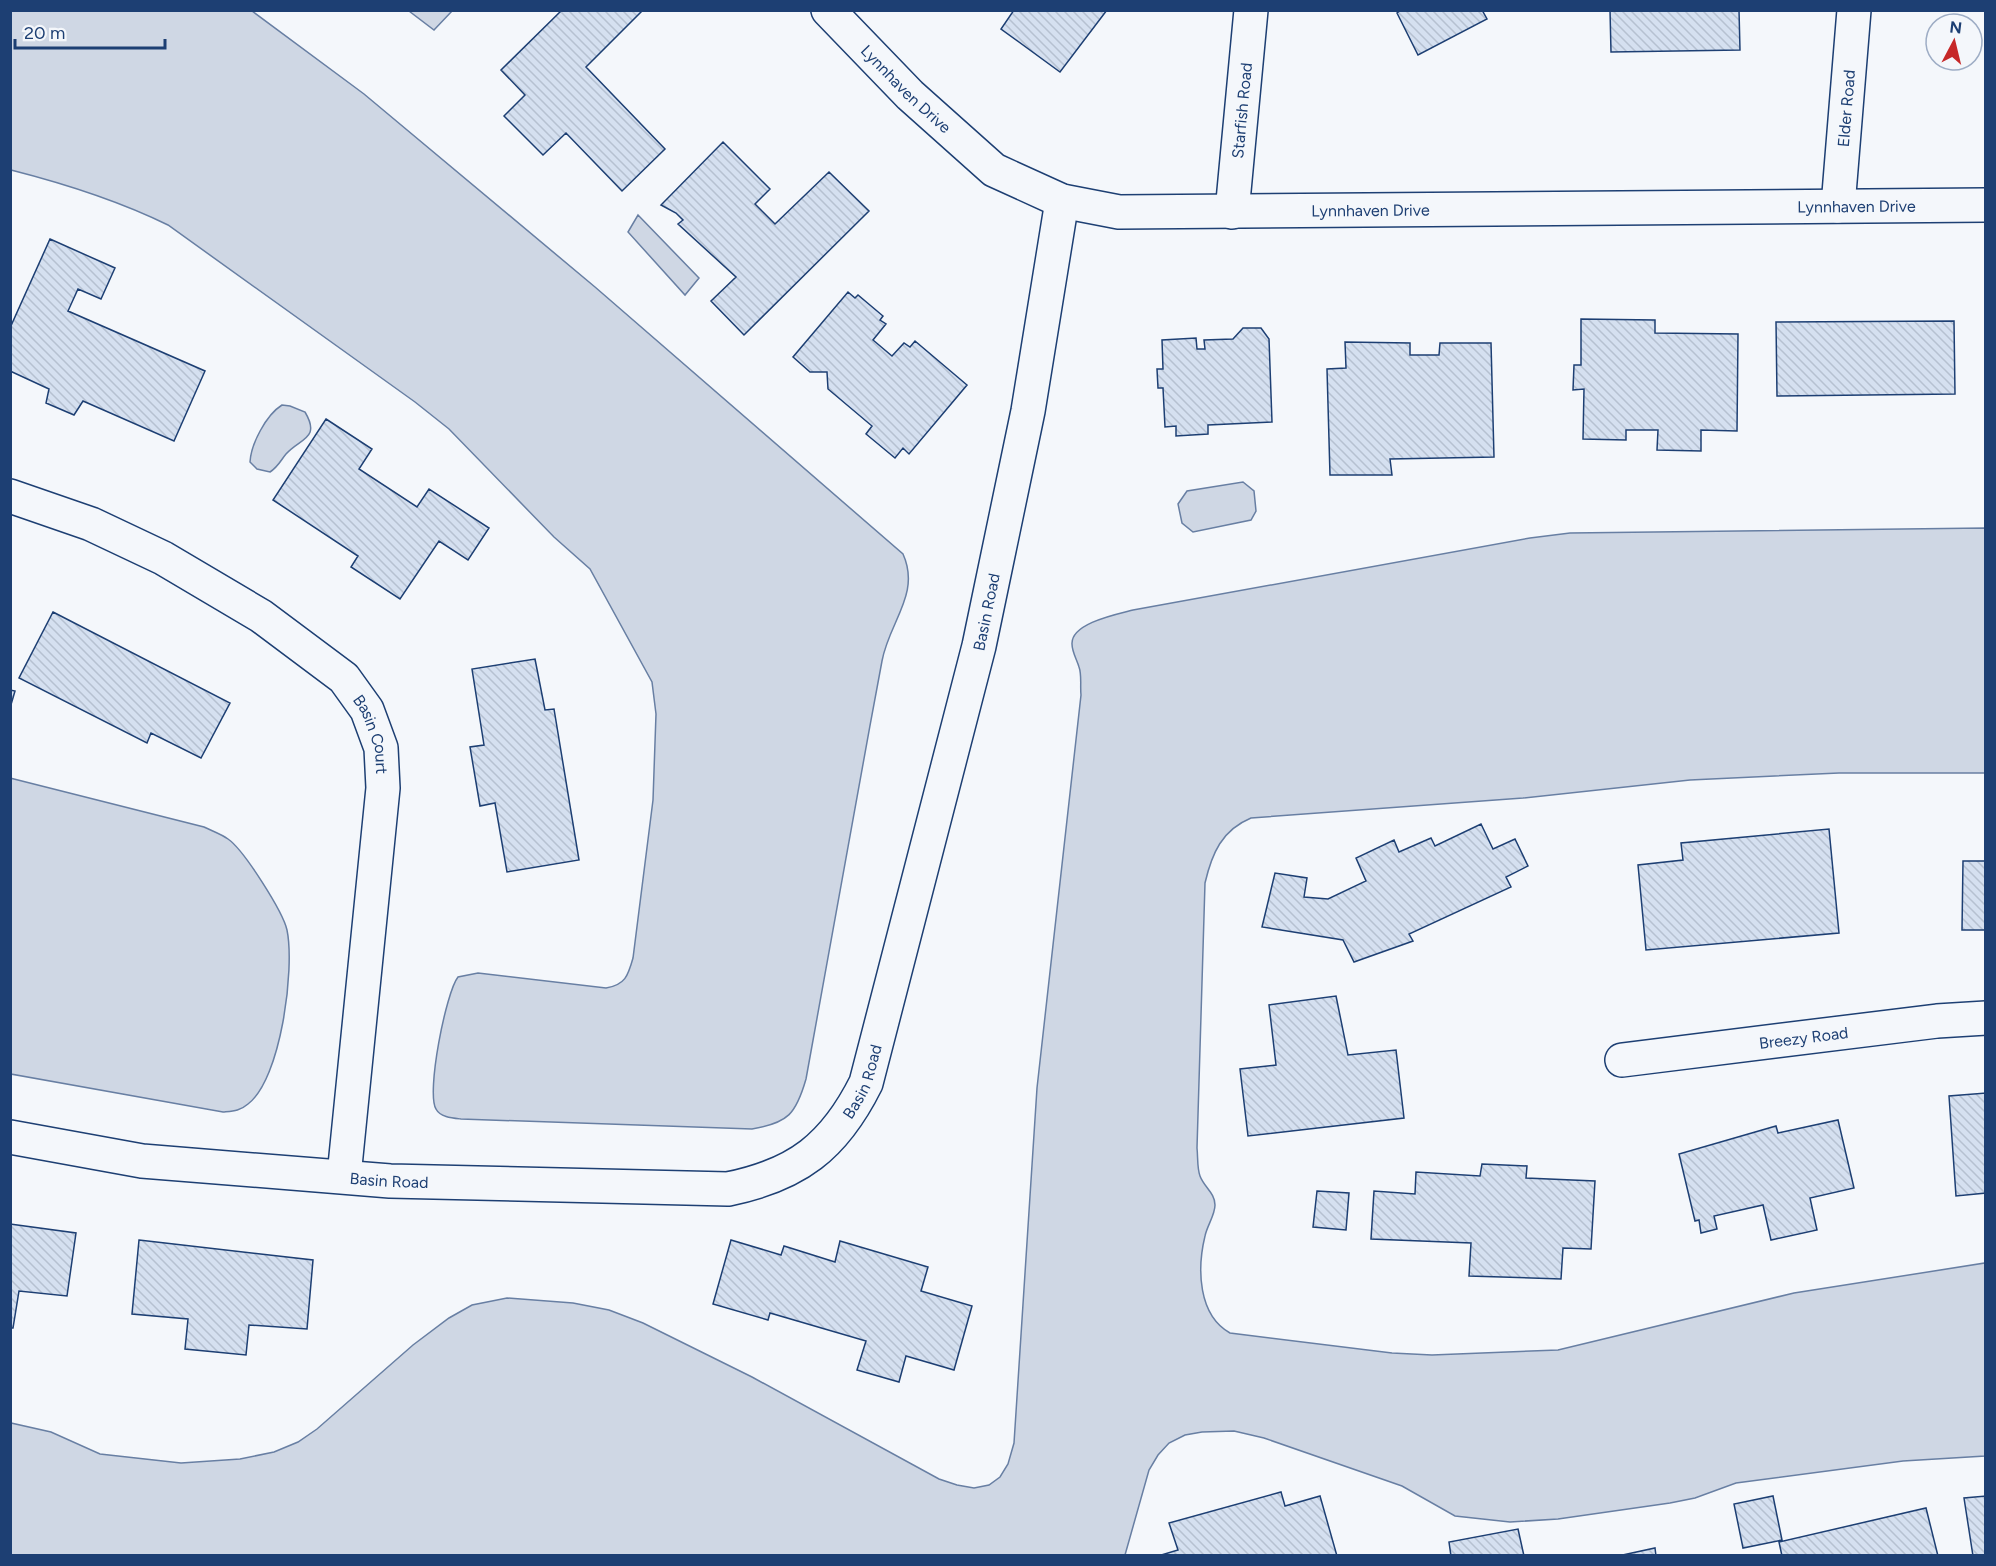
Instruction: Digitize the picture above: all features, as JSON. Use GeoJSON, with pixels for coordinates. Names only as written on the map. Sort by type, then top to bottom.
{"type":"FeatureCollection","features":[{"type":"Feature","properties":{"kind":"street","name":"Lynnhaven Drive"},"geometry":{"type":"LineString","coordinates":[[828,10],[910,95],[994,170],[1062,201],[1119,212],[1986,205]]}},
{"type":"Feature","properties":{"kind":"street","name":"Starfish Road"},"geometry":{"type":"LineString","coordinates":[[1232,212],[1251,10]]}},
{"type":"Feature","properties":{"kind":"street","name":"Elder Road"},"geometry":{"type":"LineString","coordinates":[[1838,206],[1854,10]]}},
{"type":"Feature","properties":{"kind":"street","name":"Basin Road"},"geometry":{"type":"LineString","coordinates":[[10,1137],[142,1161],[390,1181],[728,1189],[761,1182],[801,1163],[828,1142],[850,1115],[866,1083],[979,646],[1028,411],[1062,201]]}},
{"type":"Feature","properties":{"kind":"street","name":"Basin Court"},"geometry":{"type":"LineString","coordinates":[[10,496],[91,524],[152,553],[261,616],[344,678],[368,710],[381,748],[383,788],[344,1176]]}},
{"type":"Feature","properties":{"kind":"street","name":"Breezy Road"},"geometry":{"type":"LineString","coordinates":[[1622,1060],[1937,1021],[1986,1018]]}},
{"type":"Feature","properties":{"kind":"shaded area"},"geometry":{"type":"Polygon","coordinates":[[[10,11],[252,11],[364,94],[595,287],[903,554],[908,568],[906,595],[882,661],[806,1079],[794,1109],[782,1120],[752,1129],[461,1119],[447,1117],[438,1112],[434,1099],[435,1064],[448,1002],[458,977],[478,973],[606,988],[618,985],[627,975],[633,958],[653,800],[656,714],[652,682],[590,569],[554,537],[449,429],[415,402],[168,225],[91,193],[11,170],[10,11]]]}},
{"type":"Feature","properties":{"kind":"shaded area"},"geometry":{"type":"Polygon","coordinates":[[[409,11],[452,11],[434,30],[409,11]]]}},
{"type":"Feature","properties":{"kind":"shaded area"},"geometry":{"type":"Polygon","coordinates":[[[638,215],[699,278],[685,295],[628,232],[638,215]]]}},
{"type":"Feature","properties":{"kind":"shaded area"},"geometry":{"type":"Polygon","coordinates":[[[282,405],[305,412],[311,428],[310,433],[291,449],[270,472],[257,469],[250,462],[256,439],[270,416],[282,405]]]}},
{"type":"Feature","properties":{"kind":"shaded area"},"geometry":{"type":"Polygon","coordinates":[[[1243,482],[1254,491],[1256,511],[1251,520],[1193,532],[1182,523],[1178,504],[1187,491],[1243,482]]]}},
{"type":"Feature","properties":{"kind":"shaded area"},"geometry":{"type":"Polygon","coordinates":[[[1985,528],[1985,773],[1839,773],[1690,780],[1523,798],[1251,818],[1233,829],[1215,852],[1205,883],[1197,1148],[1200,1176],[1213,1197],[1215,1205],[1202,1249],[1202,1290],[1211,1315],[1230,1333],[1392,1353],[1432,1355],[1558,1350],[1794,1293],[1985,1263],[1985,1456],[1903,1461],[1736,1483],[1695,1498],[1670,1503],[1558,1519],[1510,1522],[1455,1516],[1402,1486],[1264,1438],[1234,1431],[1202,1432],[1185,1435],[1169,1443],[1158,1455],[1149,1470],[1125,1555],[11,1555],[11,1423],[51,1432],[100,1454],[181,1463],[240,1459],[274,1452],[298,1442],[317,1429],[413,1345],[449,1318],[472,1305],[507,1298],[573,1303],[609,1310],[643,1323],[752,1377],[939,1479],[974,1488],[989,1485],[1000,1477],[1008,1464],[1014,1443],[1037,1088],[1081,695],[1080,670],[1072,644],[1079,630],[1096,621],[1133,610],[1530,538],[1570,533],[1985,528]]]}},
{"type":"Feature","properties":{"kind":"shaded area"},"geometry":{"type":"Polygon","coordinates":[[[10,778],[204,827],[228,839],[253,868],[284,921],[289,948],[289,970],[283,1022],[277,1048],[269,1072],[259,1091],[248,1104],[236,1110],[223,1112],[11,1074],[10,778]]]}},
{"type":"Feature","properties":{"kind":"building"},"geometry":{"type":"Polygon","coordinates":[[[562,10],[643,10],[586,67],[665,149],[622,191],[566,133],[543,155],[504,116],[525,95],[501,70],[562,10]]]}},
{"type":"Feature","properties":{"kind":"building"},"geometry":{"type":"Polygon","coordinates":[[[1014,10],[1107,10],[1060,72],[1001,29],[1014,10]]]}},
{"type":"Feature","properties":{"kind":"building"},"geometry":{"type":"Polygon","coordinates":[[[1401,10],[1482,10],[1487,19],[1418,55],[1397,13],[1401,10]]]}},
{"type":"Feature","properties":{"kind":"building"},"geometry":{"type":"Polygon","coordinates":[[[1610,10],[1739,10],[1740,50],[1611,52],[1610,10]]]}},
{"type":"Feature","properties":{"kind":"building"},"geometry":{"type":"Polygon","coordinates":[[[723,142],[770,189],[755,204],[775,224],[829,172],[869,211],[744,335],[711,301],[736,277],[678,224],[683,220],[676,213],[661,205],[723,142]]]}},
{"type":"Feature","properties":{"kind":"building"},"geometry":{"type":"Polygon","coordinates":[[[50,239],[115,268],[101,299],[78,289],[68,311],[205,371],[174,441],[83,401],[74,415],[46,403],[49,389],[10,371],[10,328],[50,239]]]}},
{"type":"Feature","properties":{"kind":"building"},"geometry":{"type":"Polygon","coordinates":[[[848,292],[855,298],[858,295],[883,316],[880,320],[886,324],[873,340],[892,356],[904,343],[910,347],[915,341],[967,385],[909,454],[903,448],[895,458],[866,434],[872,426],[828,389],[827,372],[810,372],[793,357],[848,292]]]}},
{"type":"Feature","properties":{"kind":"building"},"geometry":{"type":"Polygon","coordinates":[[[1581,319],[1655,320],[1655,333],[1738,334],[1737,431],[1701,430],[1701,451],[1657,450],[1658,430],[1626,430],[1626,440],[1583,439],[1584,389],[1573,390],[1574,365],[1581,365],[1581,319]]]}},
{"type":"Feature","properties":{"kind":"building"},"geometry":{"type":"Polygon","coordinates":[[[1954,321],[1955,394],[1777,396],[1776,322],[1954,321]]]}},
{"type":"Feature","properties":{"kind":"building"},"geometry":{"type":"Polygon","coordinates":[[[1243,328],[1261,328],[1269,339],[1272,422],[1208,425],[1208,434],[1176,436],[1176,426],[1165,427],[1163,388],[1158,388],[1157,369],[1163,369],[1162,340],[1196,338],[1197,349],[1205,349],[1204,340],[1233,339],[1243,328]]]}},
{"type":"Feature","properties":{"kind":"building"},"geometry":{"type":"Polygon","coordinates":[[[1345,342],[1410,343],[1410,355],[1439,355],[1440,343],[1491,343],[1494,457],[1390,459],[1392,475],[1330,475],[1327,369],[1346,368],[1345,342]]]}},
{"type":"Feature","properties":{"kind":"building"},"geometry":{"type":"Polygon","coordinates":[[[326,419],[372,449],[359,469],[417,507],[429,489],[489,528],[468,560],[439,541],[400,599],[351,567],[358,556],[273,500],[326,419]]]}},
{"type":"Feature","properties":{"kind":"building"},"geometry":{"type":"Polygon","coordinates":[[[53,612],[230,703],[201,758],[151,733],[147,743],[19,678],[53,612]]]}},
{"type":"Feature","properties":{"kind":"building"},"geometry":{"type":"Polygon","coordinates":[[[535,659],[545,710],[554,709],[579,860],[507,872],[495,803],[480,806],[470,747],[484,745],[472,669],[535,659]]]}},
{"type":"Feature","properties":{"kind":"building"},"geometry":{"type":"Polygon","coordinates":[[[10,690],[15,691],[10,708],[10,690]]]}},
{"type":"Feature","properties":{"kind":"building"},"geometry":{"type":"Polygon","coordinates":[[[1481,824],[1493,849],[1515,839],[1528,866],[1506,877],[1511,887],[1409,934],[1413,941],[1354,962],[1343,940],[1262,927],[1275,873],[1307,878],[1304,897],[1328,899],[1366,881],[1356,858],[1394,840],[1399,852],[1431,838],[1435,846],[1481,824]]]}},
{"type":"Feature","properties":{"kind":"building"},"geometry":{"type":"Polygon","coordinates":[[[1829,829],[1839,933],[1646,950],[1638,865],[1683,860],[1681,843],[1829,829]]]}},
{"type":"Feature","properties":{"kind":"building"},"geometry":{"type":"Polygon","coordinates":[[[1963,861],[1986,861],[1986,930],[1962,930],[1963,861]]]}},
{"type":"Feature","properties":{"kind":"building"},"geometry":{"type":"Polygon","coordinates":[[[1336,996],[1348,1055],[1396,1050],[1404,1118],[1248,1136],[1240,1069],[1276,1065],[1269,1005],[1336,996]]]}},
{"type":"Feature","properties":{"kind":"building"},"geometry":{"type":"Polygon","coordinates":[[[1986,1093],[1986,1193],[1956,1196],[1949,1096],[1986,1093]]]}},
{"type":"Feature","properties":{"kind":"building"},"geometry":{"type":"Polygon","coordinates":[[[1838,1120],[1854,1188],[1810,1198],[1817,1230],[1771,1240],[1763,1205],[1714,1216],[1717,1229],[1701,1233],[1699,1220],[1695,1221],[1679,1154],[1776,1126],[1778,1133],[1838,1120]]]}},
{"type":"Feature","properties":{"kind":"building"},"geometry":{"type":"Polygon","coordinates":[[[1482,1164],[1527,1166],[1526,1178],[1595,1181],[1591,1249],[1563,1248],[1561,1279],[1469,1276],[1471,1243],[1371,1239],[1374,1191],[1415,1194],[1416,1172],[1480,1176],[1482,1164]]]}},
{"type":"Feature","properties":{"kind":"building"},"geometry":{"type":"Polygon","coordinates":[[[1317,1191],[1349,1193],[1346,1230],[1313,1227],[1317,1191]]]}},
{"type":"Feature","properties":{"kind":"building"},"geometry":{"type":"Polygon","coordinates":[[[10,1224],[76,1233],[67,1296],[19,1291],[13,1328],[10,1328],[10,1224]]]}},
{"type":"Feature","properties":{"kind":"building"},"geometry":{"type":"Polygon","coordinates":[[[139,1240],[313,1260],[307,1329],[249,1325],[246,1355],[185,1349],[188,1319],[132,1314],[139,1240]]]}},
{"type":"Feature","properties":{"kind":"building"},"geometry":{"type":"Polygon","coordinates":[[[731,1240],[781,1255],[784,1246],[835,1262],[840,1241],[928,1267],[921,1291],[972,1306],[954,1370],[906,1356],[899,1382],[857,1370],[866,1341],[770,1313],[768,1320],[713,1304],[731,1240]]]}},
{"type":"Feature","properties":{"kind":"building"},"geometry":{"type":"Polygon","coordinates":[[[1281,1492],[1285,1506],[1320,1496],[1337,1556],[1158,1556],[1178,1550],[1169,1523],[1281,1492]]]}},
{"type":"Feature","properties":{"kind":"building"},"geometry":{"type":"Polygon","coordinates":[[[1773,1496],[1782,1540],[1743,1548],[1734,1504],[1773,1496]]]}},
{"type":"Feature","properties":{"kind":"building"},"geometry":{"type":"Polygon","coordinates":[[[1986,1496],[1986,1556],[1973,1556],[1964,1498],[1986,1496]]]}},
{"type":"Feature","properties":{"kind":"building"},"geometry":{"type":"Polygon","coordinates":[[[1926,1508],[1938,1556],[1782,1556],[1779,1542],[1926,1508]]]}},
{"type":"Feature","properties":{"kind":"building"},"geometry":{"type":"Polygon","coordinates":[[[1518,1529],[1524,1556],[1451,1556],[1449,1542],[1518,1529]]]}},
{"type":"Feature","properties":{"kind":"building"},"geometry":{"type":"Polygon","coordinates":[[[1655,1548],[1656,1556],[1618,1556],[1655,1548]]]}}]}
